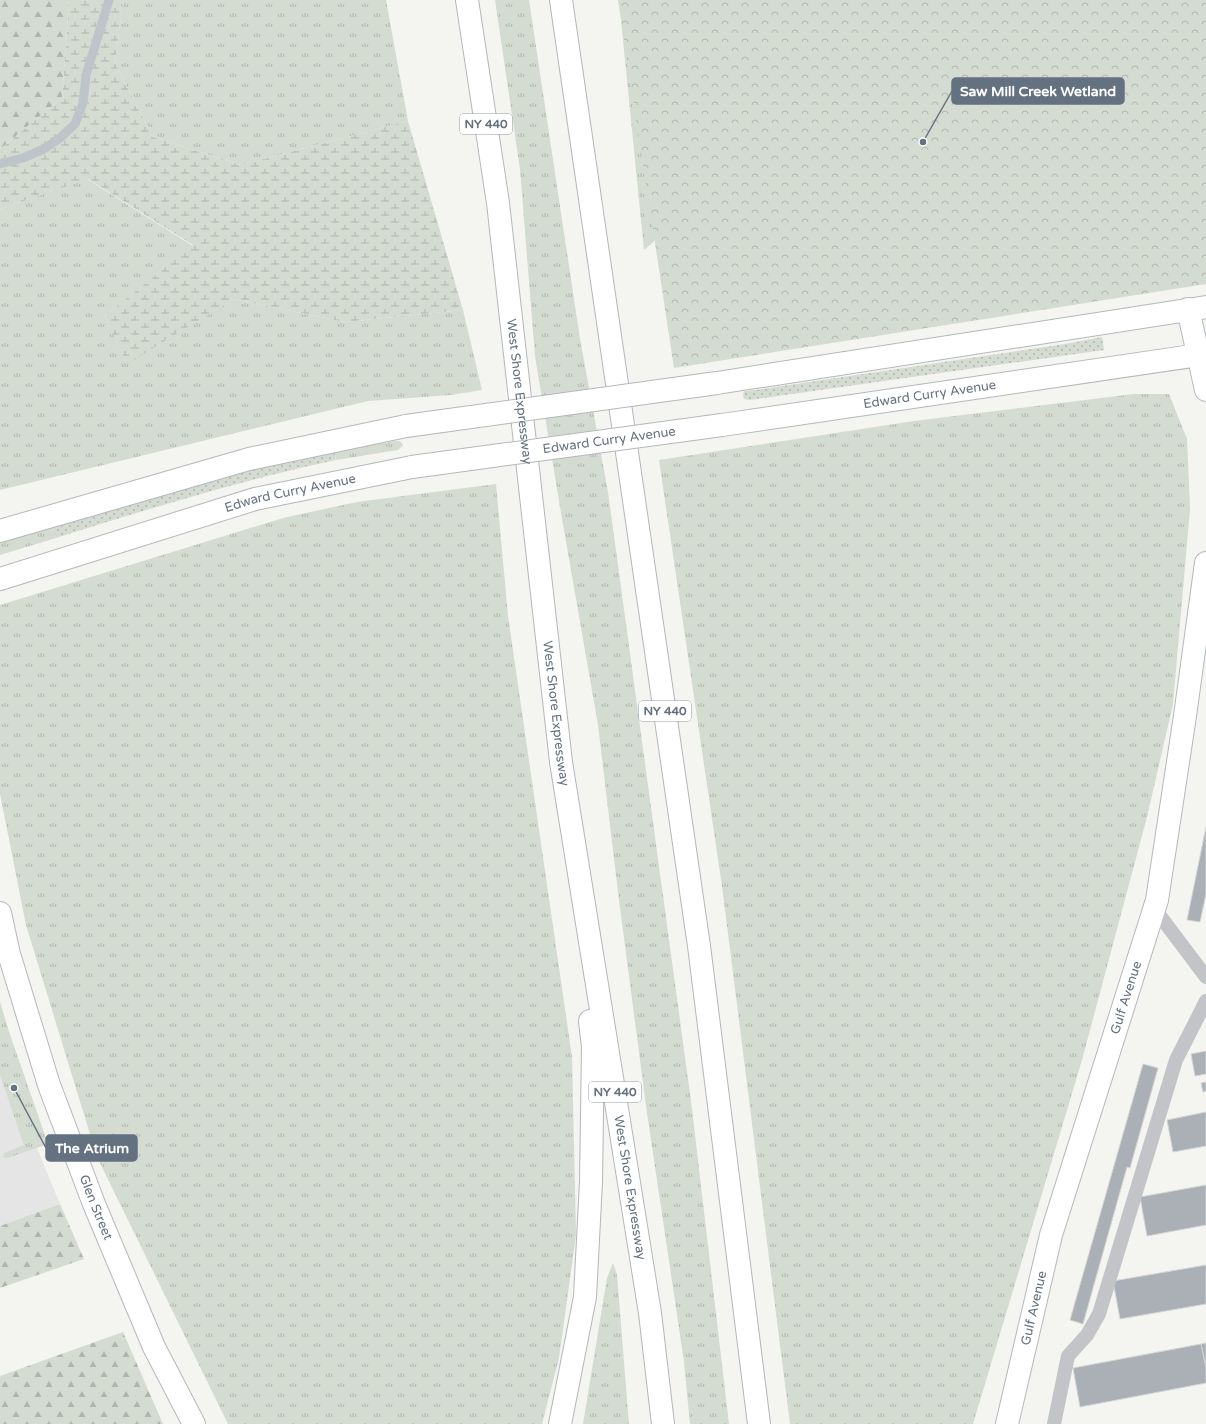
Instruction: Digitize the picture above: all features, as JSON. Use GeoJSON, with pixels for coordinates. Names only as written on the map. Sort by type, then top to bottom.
{"type":"FeatureCollection","features":[{"type":"Feature","properties":{"kind":"main road","name":"West Shore Expressway"},"geometry":{"type":"LineString","coordinates":[[467,0],[498,202],[561,762],[649,1305],[663,1424]]}},
{"type":"Feature","properties":{"kind":"main road","name":"NY 440"},"geometry":{"type":"LineString","coordinates":[[561,0],[699,946],[759,1424]]}},
{"type":"Feature","properties":{"kind":"main road"},"geometry":{"type":"LineString","coordinates":[[0,531],[249,459],[406,426],[717,383],[1197,308],[1206,390]]}},
{"type":"Feature","properties":{"kind":"main road","name":"Edward Curry Avenue"},"geometry":{"type":"LineString","coordinates":[[0,579],[255,499],[412,467],[722,425],[1202,354]]}},
{"type":"Feature","properties":{"kind":"main road","name":"Gulf Avenue"},"geometry":{"type":"LineString","coordinates":[[1007,1424],[1051,1235],[1157,900],[1184,724],[1206,563]]}},
{"type":"Feature","properties":{"kind":"main road"},"geometry":{"type":"LineString","coordinates":[[560,1424],[584,1297],[591,1182],[593,1047],[561,762]]}},
{"type":"Feature","properties":{"kind":"main road","name":"Glen Street"},"geometry":{"type":"LineString","coordinates":[[0,913],[9,954],[49,1085],[94,1204],[154,1347],[194,1424]]}},
{"type":"Feature","properties":{"kind":"lane"},"geometry":{"type":"LineString","coordinates":[[1154,908],[1206,977]]}},
{"type":"Feature","properties":{"kind":"lane"},"geometry":{"type":"LineString","coordinates":[[1054,1424],[1068,1356],[1087,1335],[1099,1314],[1176,1060],[1206,1001]]}},
{"type":"Feature","properties":{"kind":"shaded area"},"geometry":{"type":"Polygon","coordinates":[[[0,1002],[48,1144],[37,1148],[60,1204],[0,1226],[0,1002]]]}},
{"type":"Feature","properties":{"kind":"green space"},"geometry":{"type":"Polygon","coordinates":[[[0,0],[69,0],[62,98],[0,149],[0,0]]]}},
{"type":"Feature","properties":{"kind":"green space"},"geometry":{"type":"Polygon","coordinates":[[[69,0],[123,0],[115,63],[153,137],[241,165],[408,121],[463,310],[345,322],[234,299],[127,364],[105,316],[193,245],[88,179],[0,209],[0,149],[62,98],[69,0]]]}},
{"type":"Feature","properties":{"kind":"green space"},"geometry":{"type":"Polygon","coordinates":[[[123,0],[386,0],[408,121],[241,165],[153,137],[115,63],[123,0]]]}},
{"type":"Feature","properties":{"kind":"green space"},"geometry":{"type":"Polygon","coordinates":[[[495,0],[529,0],[580,339],[608,492],[691,1101],[729,1424],[690,1424],[684,1362],[647,1113],[598,725],[535,356],[520,169],[495,0]]]}},
{"type":"Feature","properties":{"kind":"green space"},"geometry":{"type":"Polygon","coordinates":[[[618,0],[1206,0],[1206,284],[674,368],[618,0]]]}},
{"type":"Feature","properties":{"kind":"green space"},"geometry":{"type":"Polygon","coordinates":[[[619,0],[675,223],[644,250],[619,0]]]}},
{"type":"Feature","properties":{"kind":"green space"},"geometry":{"type":"Polygon","coordinates":[[[87,179],[193,246],[105,316],[127,363],[234,299],[345,322],[463,310],[482,390],[451,395],[368,401],[0,490],[0,209],[87,179]]]}},
{"type":"Feature","properties":{"kind":"green space"},"geometry":{"type":"Polygon","coordinates":[[[1102,337],[1104,350],[749,400],[744,399],[743,396],[744,391],[1065,344],[1102,337]]]}},
{"type":"Feature","properties":{"kind":"green space"},"geometry":{"type":"Polygon","coordinates":[[[1134,394],[1169,394],[1187,439],[1190,509],[1173,704],[1147,817],[1082,1060],[973,1424],[790,1424],[722,886],[659,460],[914,421],[1134,394]]]}},
{"type":"Feature","properties":{"kind":"green space"},"geometry":{"type":"Polygon","coordinates":[[[400,441],[403,445],[398,450],[336,460],[335,452],[400,441]]]}},
{"type":"Feature","properties":{"kind":"green space"},"geometry":{"type":"Polygon","coordinates":[[[335,452],[336,460],[230,486],[56,538],[51,525],[246,470],[335,452]]]}},
{"type":"Feature","properties":{"kind":"green space"},"geometry":{"type":"Polygon","coordinates":[[[496,484],[508,616],[572,1057],[576,1235],[559,1358],[542,1424],[228,1424],[97,1157],[26,925],[0,794],[0,605],[283,518],[357,502],[496,484]]]}},
{"type":"Feature","properties":{"kind":"green space"},"geometry":{"type":"Polygon","coordinates":[[[51,525],[56,538],[0,555],[0,540],[51,525]]]}},
{"type":"Feature","properties":{"kind":"green space"},"geometry":{"type":"Polygon","coordinates":[[[0,1002],[48,1144],[7,1158],[3,1157],[4,1153],[24,1145],[0,1075],[0,1002]]]}},
{"type":"Feature","properties":{"kind":"green space"},"geometry":{"type":"Polygon","coordinates":[[[60,1204],[84,1259],[0,1288],[0,1226],[60,1204]]]}},
{"type":"Feature","properties":{"kind":"green space"},"geometry":{"type":"Polygon","coordinates":[[[613,1263],[617,1275],[629,1424],[583,1424],[607,1278],[613,1263]]]}},
{"type":"Feature","properties":{"kind":"green space"},"geometry":{"type":"Polygon","coordinates":[[[123,1332],[163,1424],[0,1424],[0,1376],[123,1332]]]}},
{"type":"Feature","properties":{"kind":"building"},"geometry":{"type":"Polygon","coordinates":[[[1206,827],[1206,894],[1200,922],[1187,920],[1206,827]]]}},
{"type":"Feature","properties":{"kind":"building"},"geometry":{"type":"Polygon","coordinates":[[[1206,1051],[1206,1074],[1195,1076],[1191,1054],[1206,1051]]]}},
{"type":"Feature","properties":{"kind":"building"},"geometry":{"type":"Polygon","coordinates":[[[1143,1064],[1158,1068],[1130,1168],[1127,1167],[1083,1324],[1070,1320],[1143,1064]]]}},
{"type":"Feature","properties":{"kind":"building"},"geometry":{"type":"Polygon","coordinates":[[[1206,1082],[1206,1091],[1203,1092],[1201,1083],[1206,1082]]]}},
{"type":"Feature","properties":{"kind":"building"},"geometry":{"type":"Polygon","coordinates":[[[1206,1112],[1206,1146],[1173,1152],[1167,1120],[1206,1112]]]}},
{"type":"Feature","properties":{"kind":"building"},"geometry":{"type":"Polygon","coordinates":[[[1206,1185],[1206,1225],[1147,1236],[1140,1197],[1206,1185]]]}},
{"type":"Feature","properties":{"kind":"building"},"geometry":{"type":"Polygon","coordinates":[[[1206,1265],[1206,1304],[1120,1319],[1113,1281],[1206,1265]]]}},
{"type":"Feature","properties":{"kind":"building"},"geometry":{"type":"Polygon","coordinates":[[[1206,1343],[1206,1368],[1201,1344],[1206,1343]]]}},
{"type":"Feature","properties":{"kind":"building"},"geometry":{"type":"Polygon","coordinates":[[[1201,1344],[1206,1368],[1206,1383],[1080,1407],[1073,1368],[1201,1344]]]}},
{"type":"Feature","properties":{"kind":"waterway"},"geometry":{"type":"LineString","coordinates":[[0,164],[23,158],[44,149],[60,138],[75,124],[83,103],[86,75],[109,0]]}},
{"type":"Feature","properties":{"kind":"place","name":"Saw Mill Creek Wetland"},"geometry":{"type":"Point","coordinates":[923,142]}},
{"type":"Feature","properties":{"kind":"place","name":"The Atrium"},"geometry":{"type":"Point","coordinates":[14,1088]}}]}
